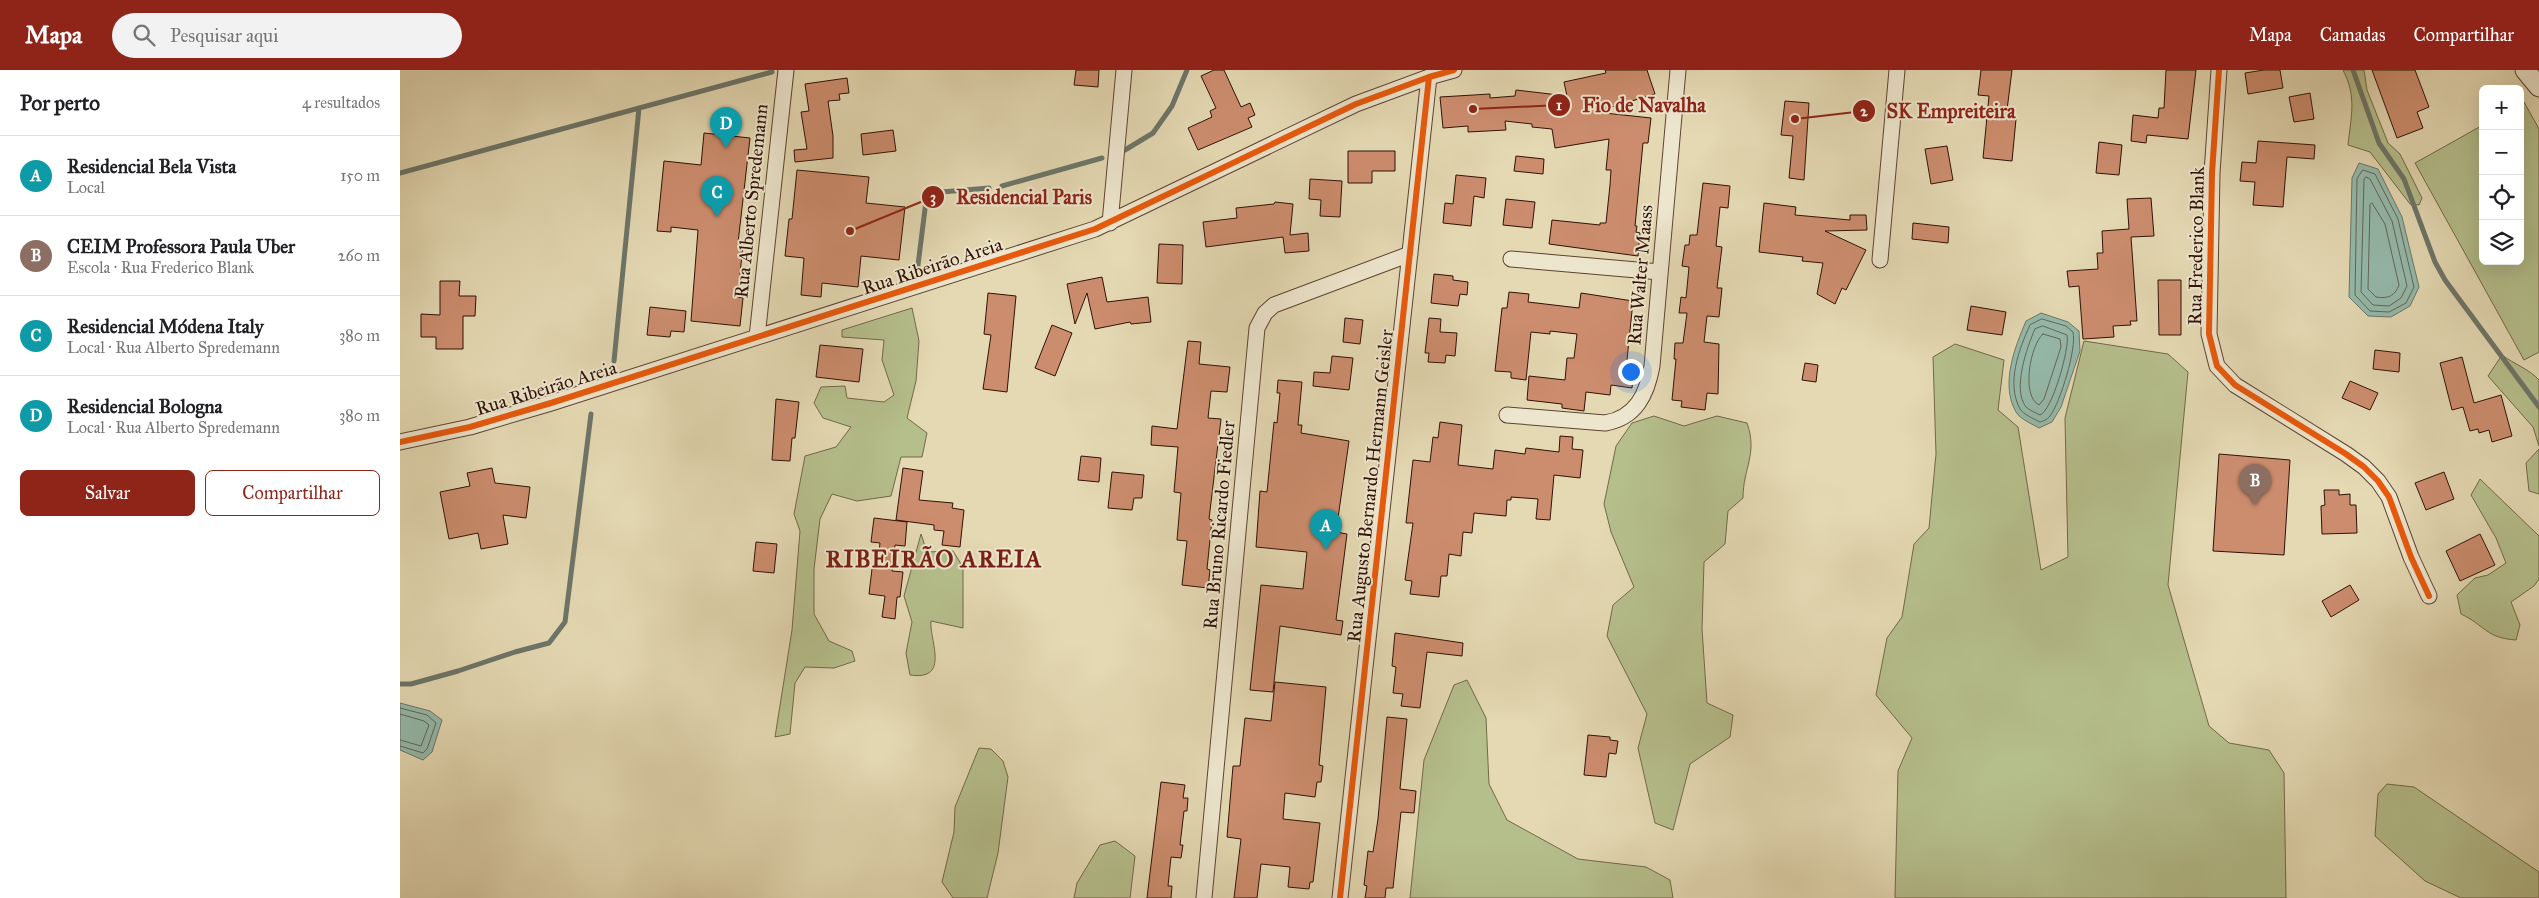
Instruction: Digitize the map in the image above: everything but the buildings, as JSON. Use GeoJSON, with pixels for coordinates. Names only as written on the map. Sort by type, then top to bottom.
{"type":"FeatureCollection","features":[{"type":"Feature","properties":{"kind":"street","name":"Rua Alberto Spredemann"},"geometry":{"type":"LineString","coordinates":[[757,337],[786,70]]}},
{"type":"Feature","properties":{"kind":"street"},"geometry":{"type":"LineString","coordinates":[[1110,223],[1124,70]]}},
{"type":"Feature","properties":{"kind":"street","name":"Rua Ribeirão Areia"},"geometry":{"type":"LineString","coordinates":[[400,442],[470,426],[551,403],[1110,223],[1356,104],[1429,76],[1454,70]]}},
{"type":"Feature","properties":{"kind":"street","name":"Rua Walter Maass"},"geometry":{"type":"LineString","coordinates":[[1507,415],[1605,423],[1616,421],[1638,406],[1649,382],[1678,70]]}},
{"type":"Feature","properties":{"kind":"street"},"geometry":{"type":"LineString","coordinates":[[1880,260],[1897,70]]}},
{"type":"Feature","properties":{"kind":"street","name":"Rua Frederico Blank"},"geometry":{"type":"LineString","coordinates":[[2219,70],[2212,173],[2209,334],[2217,366],[2235,385],[2346,454],[2364,467],[2378,481],[2389,497],[2411,557],[2429,596]]}},
{"type":"Feature","properties":{"kind":"street"},"geometry":{"type":"LineString","coordinates":[[2525,70],[2539,87]]}},
{"type":"Feature","properties":{"kind":"street","name":"Rua Augusto Bernardo Hermann Geisler"},"geometry":{"type":"LineString","coordinates":[[1340,898],[1429,76]]}},
{"type":"Feature","properties":{"kind":"street","name":"Rua Bruno Ricardo Fiedler"},"geometry":{"type":"LineString","coordinates":[[1204,898],[1257,328],[1265,313],[1274,305],[1410,254]]}},
{"type":"Feature","properties":{"kind":"street"},"geometry":{"type":"LineString","coordinates":[[1511,259],[1660,272]]}},
{"type":"Feature","properties":{"kind":"green space"},"geometry":{"type":"Polygon","coordinates":[[[2343,70],[2364,70],[2367,90],[2388,143],[2400,154],[2422,198],[2419,205],[2410,204],[2370,152],[2348,145],[2352,98],[2343,70]]]}},
{"type":"Feature","properties":{"kind":"green space"},"geometry":{"type":"Polygon","coordinates":[[[2524,102],[2539,129],[2539,352],[2524,360],[2415,163],[2479,127],[2479,265],[2524,265],[2524,102]]]}},
{"type":"Feature","properties":{"kind":"green space"},"geometry":{"type":"Polygon","coordinates":[[[912,308],[919,341],[916,381],[907,418],[927,433],[922,457],[901,457],[891,496],[857,501],[832,494],[820,519],[814,569],[814,614],[829,641],[852,651],[855,661],[834,668],[805,667],[795,683],[790,734],[775,737],[792,630],[800,531],[794,514],[805,456],[836,447],[851,427],[823,418],[814,403],[821,387],[845,386],[847,398],[884,402],[894,395],[882,360],[884,340],[842,337],[842,330],[912,308]]]}},
{"type":"Feature","properties":{"kind":"green space"},"geometry":{"type":"Polygon","coordinates":[[[2084,341],[2168,354],[2188,372],[2168,585],[2209,726],[2229,743],[2269,750],[2284,773],[2286,898],[1895,898],[1898,771],[1912,738],[1876,695],[1887,638],[1902,617],[1914,544],[1929,528],[1936,454],[1933,357],[1955,344],[2004,360],[1998,410],[2018,427],[2041,570],[2068,557],[2065,418],[2084,341]]]}},
{"type":"Feature","properties":{"kind":"green space"},"geometry":{"type":"Polygon","coordinates":[[[2502,355],[2539,380],[2539,446],[2533,427],[2488,376],[2502,355]]]}},
{"type":"Feature","properties":{"kind":"green space"},"geometry":{"type":"Polygon","coordinates":[[[1654,416],[1684,426],[1717,416],[1747,423],[1751,444],[1743,498],[1728,511],[1725,544],[1704,562],[1702,629],[1707,703],[1733,715],[1730,737],[1690,764],[1673,830],[1655,823],[1638,748],[1647,714],[1607,636],[1613,605],[1634,587],[1611,532],[1604,504],[1616,446],[1632,423],[1654,416]]]}},
{"type":"Feature","properties":{"kind":"green space"},"geometry":{"type":"Polygon","coordinates":[[[2539,449],[2539,494],[2529,491],[2526,463],[2539,449]]]}},
{"type":"Feature","properties":{"kind":"green space"},"geometry":{"type":"Polygon","coordinates":[[[2480,479],[2539,536],[2539,579],[2534,586],[2511,602],[2520,625],[2516,640],[2498,637],[2461,614],[2457,595],[2475,578],[2488,575],[2506,563],[2496,538],[2471,495],[2480,479]]]}},
{"type":"Feature","properties":{"kind":"green space"},"geometry":{"type":"Polygon","coordinates":[[[921,534],[927,552],[953,551],[963,567],[963,628],[931,621],[935,657],[934,666],[930,672],[923,675],[910,675],[906,653],[912,622],[904,596],[921,534]]]}},
{"type":"Feature","properties":{"kind":"green space"},"geometry":{"type":"Polygon","coordinates":[[[1467,680],[1486,718],[1489,784],[1507,820],[1578,859],[1646,867],[1670,880],[1673,898],[1410,898],[1424,760],[1454,685],[1467,680]]]}},
{"type":"Feature","properties":{"kind":"green space"},"geometry":{"type":"Polygon","coordinates":[[[979,748],[991,749],[1003,761],[1008,777],[998,853],[987,898],[953,898],[942,882],[954,832],[955,807],[979,748]]]}},
{"type":"Feature","properties":{"kind":"green space"},"geometry":{"type":"Polygon","coordinates":[[[2387,784],[2414,787],[2539,872],[2539,898],[2461,898],[2425,881],[2375,836],[2378,794],[2387,784]]]}},
{"type":"Feature","properties":{"kind":"green space"},"geometry":{"type":"Polygon","coordinates":[[[1115,841],[1135,856],[1130,898],[1074,898],[1077,883],[1100,845],[1115,841]]]}},
{"type":"Feature","properties":{"kind":"water"},"geometry":{"type":"Polygon","coordinates":[[[2359,163],[2378,169],[2402,217],[2419,287],[2410,306],[2391,317],[2368,316],[2349,297],[2352,178],[2359,163]]]}},
{"type":"Feature","properties":{"kind":"water"},"geometry":{"type":"Polygon","coordinates":[[[2041,313],[2068,322],[2079,331],[2080,351],[2061,407],[2052,422],[2039,428],[2023,419],[2016,412],[2011,401],[2009,378],[2014,354],[2026,321],[2041,313]]]}},
{"type":"Feature","properties":{"kind":"water"},"geometry":{"type":"Polygon","coordinates":[[[400,703],[430,711],[442,720],[432,752],[423,760],[400,750],[400,703]]]}},
{"type":"Feature","properties":{"kind":"waterway"},"geometry":{"type":"LineString","coordinates":[[1125,150],[1153,133],[1172,106],[1187,70]]}},
{"type":"Feature","properties":{"kind":"waterway"},"geometry":{"type":"LineString","coordinates":[[2353,70],[2379,143],[2404,179],[2435,262],[2445,280],[2539,407]]}},
{"type":"Feature","properties":{"kind":"waterway"},"geometry":{"type":"LineString","coordinates":[[400,173],[772,72]]}},
{"type":"Feature","properties":{"kind":"waterway"},"geometry":{"type":"LineString","coordinates":[[614,361],[639,108]]}},
{"type":"Feature","properties":{"kind":"waterway"},"geometry":{"type":"LineString","coordinates":[[1002,186],[1102,158]]}},
{"type":"Feature","properties":{"kind":"waterway"},"geometry":{"type":"LineString","coordinates":[[917,273],[926,201],[930,193],[989,188]]}},
{"type":"Feature","properties":{"kind":"waterway"},"geometry":{"type":"LineString","coordinates":[[400,684],[411,684],[549,643],[565,622],[591,414]]}},
{"type":"Feature","properties":{"kind":"cycle path"},"geometry":{"type":"LineString","coordinates":[[400,442],[470,427],[551,403],[1095,229],[1356,104],[1429,77],[1454,70]]}},
{"type":"Feature","properties":{"kind":"cycle path"},"geometry":{"type":"LineString","coordinates":[[2219,70],[2212,173],[2209,334],[2217,366],[2235,385],[2346,454],[2364,467],[2378,481],[2389,497],[2411,557],[2429,596]]}},
{"type":"Feature","properties":{"kind":"cycle path"},"geometry":{"type":"LineString","coordinates":[[1340,898],[1429,77]]}},
{"type":"Feature","properties":{"kind":"place","name":"Fio de Navalha"},"geometry":{"type":"Point","coordinates":[1473,109]}},
{"type":"Feature","properties":{"kind":"place","name":"SK Empreiteira"},"geometry":{"type":"Point","coordinates":[1795,119]}},
{"type":"Feature","properties":{"kind":"place","name":"Residencial Bologna"},"geometry":{"type":"Point","coordinates":[726,148]}},
{"type":"Feature","properties":{"kind":"place","name":"Residencial Módena Italy"},"geometry":{"type":"Point","coordinates":[717,217]}},
{"type":"Feature","properties":{"kind":"place","name":"Residencial Paris"},"geometry":{"type":"Point","coordinates":[850,231]}},
{"type":"Feature","properties":{"kind":"place","name":"CEIM Professora Paula Uber"},"geometry":{"type":"Point","coordinates":[2255,505]}},
{"type":"Feature","properties":{"kind":"place","name":"Residencial Bela Vista"},"geometry":{"type":"Point","coordinates":[1326,550]}},
{"type":"Feature","properties":{"kind":"district","name":"RIBEIRÃO AREIA"},"geometry":{"type":"Point","coordinates":[934,559]}}]}
